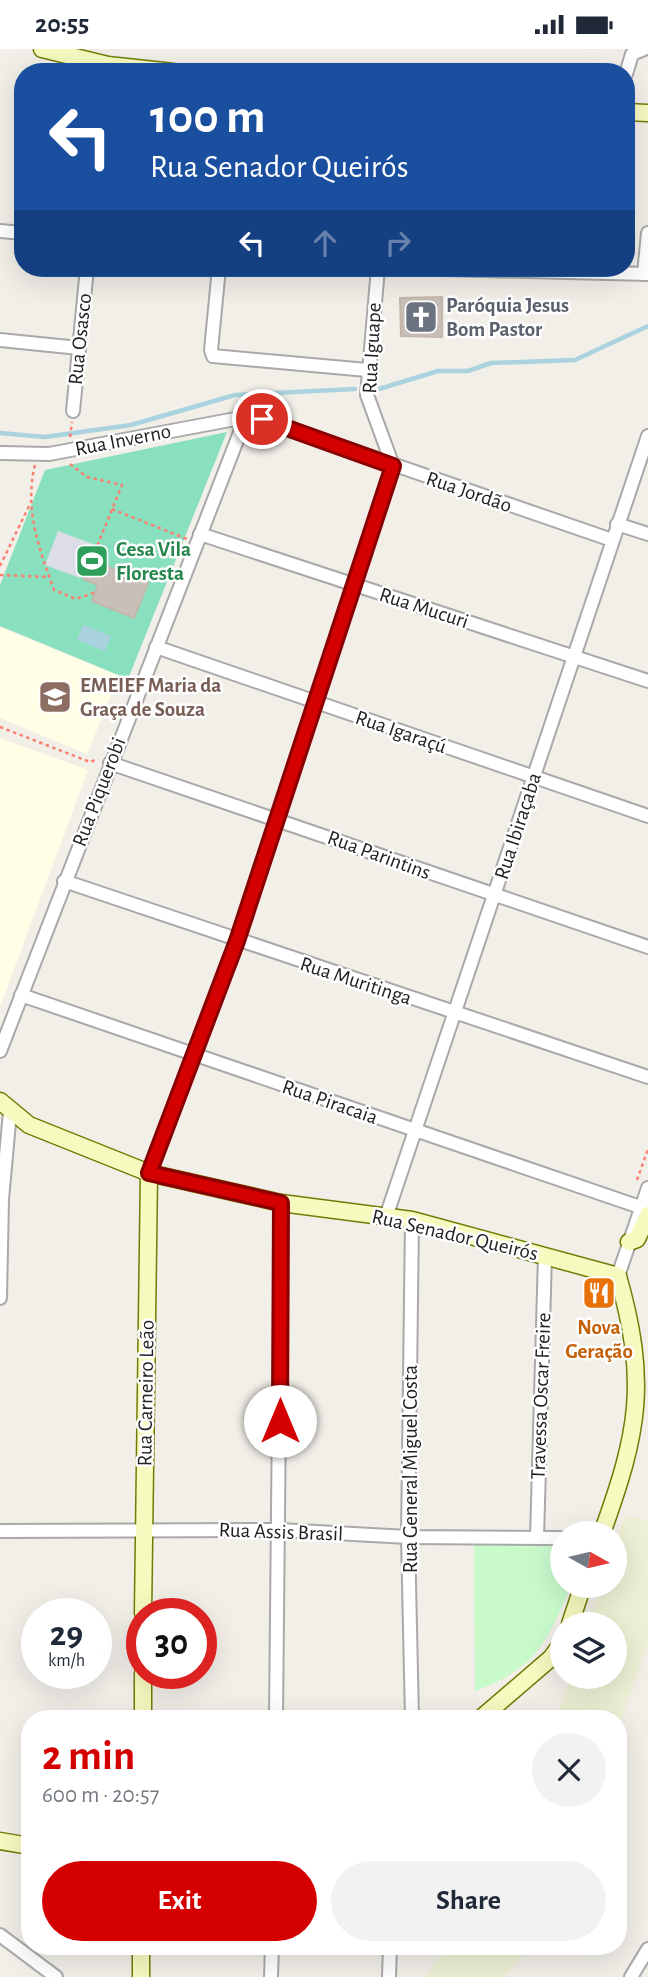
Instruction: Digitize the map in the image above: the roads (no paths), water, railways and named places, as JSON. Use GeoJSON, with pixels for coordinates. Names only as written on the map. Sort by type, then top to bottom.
{"type":"FeatureCollection","features":[{"type":"Feature","properties":{"kind":"street"},"geometry":{"type":"LineString","coordinates":[[42,49],[91,63]]}},
{"type":"Feature","properties":{"kind":"street"},"geometry":{"type":"LineString","coordinates":[[627,63],[632,54],[644,49]]}},
{"type":"Feature","properties":{"kind":"street"},"geometry":{"type":"LineString","coordinates":[[646,274],[648,233]]}},
{"type":"Feature","properties":{"kind":"street","name":"Rua Osasco"},"geometry":{"type":"LineString","coordinates":[[72,417],[86,277]]}},
{"type":"Feature","properties":{"kind":"street"},"geometry":{"type":"LineString","coordinates":[[218,277],[211,350],[213,356],[367,370]]}},
{"type":"Feature","properties":{"kind":"street","name":"Rua Iguape"},"geometry":{"type":"LineString","coordinates":[[377,277],[367,370],[370,408],[393,466]]}},
{"type":"Feature","properties":{"kind":"street"},"geometry":{"type":"LineString","coordinates":[[0,340],[79,348]]}},
{"type":"Feature","properties":{"kind":"street","name":"Rua Jordão"},"geometry":{"type":"LineString","coordinates":[[246,417],[278,425],[612,540]]}},
{"type":"Feature","properties":{"kind":"street","name":"Rua Inverno"},"geometry":{"type":"LineString","coordinates":[[0,453],[40,460],[246,417]]}},
{"type":"Feature","properties":{"kind":"street","name":"Rua Piquerobi"},"geometry":{"type":"LineString","coordinates":[[0,1051],[246,417]]}},
{"type":"Feature","properties":{"kind":"street","name":"Rua Ibiraçaba"},"geometry":{"type":"LineString","coordinates":[[386,1217],[648,436]]}},
{"type":"Feature","properties":{"kind":"street"},"geometry":{"type":"LineString","coordinates":[[149,1173],[237,941],[393,466]]}},
{"type":"Feature","properties":{"kind":"street"},"geometry":{"type":"LineString","coordinates":[[617,524],[648,534]]}},
{"type":"Feature","properties":{"kind":"street","name":"Rua Mucuri"},"geometry":{"type":"LineString","coordinates":[[198,539],[354,585],[648,681]]}},
{"type":"Feature","properties":{"kind":"street","name":"Rua Igaraçú"},"geometry":{"type":"LineString","coordinates":[[156,647],[648,816]]}},
{"type":"Feature","properties":{"kind":"street","name":"Rua Parintins"},"geometry":{"type":"LineString","coordinates":[[110,763],[495,897],[648,947]]}},
{"type":"Feature","properties":{"kind":"street","name":"Rua Muritinga"},"geometry":{"type":"LineString","coordinates":[[64,881],[648,1077]]}},
{"type":"Feature","properties":{"kind":"street","name":"Rua Piracaia"},"geometry":{"type":"LineString","coordinates":[[21,995],[639,1209]]}},
{"type":"Feature","properties":{"kind":"street"},"geometry":{"type":"LineString","coordinates":[[0,1298],[5,1106]]}},
{"type":"Feature","properties":{"kind":"street","name":"Rua Senador Queirós"},"geometry":{"type":"LineString","coordinates":[[5,1106],[29,1125],[149,1173],[281,1203],[412,1220],[618,1276]]}},
{"type":"Feature","properties":{"kind":"street","name":"Rua Carneiro Leão"},"geometry":{"type":"LineString","coordinates":[[143,1598],[149,1173]]}},
{"type":"Feature","properties":{"kind":"street"},"geometry":{"type":"LineString","coordinates":[[606,1521],[644,1417],[647,1382],[645,1353],[634,1308],[618,1276],[629,1242],[636,1239],[639,1209],[648,1188]]}},
{"type":"Feature","properties":{"kind":"street"},"geometry":{"type":"LineString","coordinates":[[276,1710],[280,1530],[281,1203]]}},
{"type":"Feature","properties":{"kind":"street","name":"Rua General Miguel Costa"},"geometry":{"type":"LineString","coordinates":[[412,1220],[408,1537],[412,1710]]}},
{"type":"Feature","properties":{"kind":"street","name":"Travessa Oscar Freire"},"geometry":{"type":"LineString","coordinates":[[537,1538],[545,1255]]}},
{"type":"Feature","properties":{"kind":"street","name":"Rua Assis Brasil"},"geometry":{"type":"LineString","coordinates":[[0,1531],[280,1530],[408,1537],[550,1538]]}},
{"type":"Feature","properties":{"kind":"street"},"geometry":{"type":"LineString","coordinates":[[490,1710],[550,1659]]}},
{"type":"Feature","properties":{"kind":"street"},"geometry":{"type":"LineString","coordinates":[[143,1689],[143,1710]]}},
{"type":"Feature","properties":{"kind":"street"},"geometry":{"type":"LineString","coordinates":[[0,1841],[21,1844]]}},
{"type":"Feature","properties":{"kind":"street"},"geometry":{"type":"LineString","coordinates":[[0,1935],[21,1951]]}},
{"type":"Feature","properties":{"kind":"street"},"geometry":{"type":"LineString","coordinates":[[637,1974],[648,1949]]}},
{"type":"Feature","properties":{"kind":"street"},"geometry":{"type":"LineString","coordinates":[[27,1955],[56,1977]]}},
{"type":"Feature","properties":{"kind":"street"},"geometry":{"type":"LineString","coordinates":[[141,1955],[141,1977]]}},
{"type":"Feature","properties":{"kind":"street"},"geometry":{"type":"LineString","coordinates":[[271,1977],[272,1955]]}},
{"type":"Feature","properties":{"kind":"street"},"geometry":{"type":"LineString","coordinates":[[389,1977],[390,1955]]}},
{"type":"Feature","properties":{"kind":"water"},"geometry":{"type":"Polygon","coordinates":[[[83,625],[111,636],[105,651],[77,640],[83,625]]]}},
{"type":"Feature","properties":{"kind":"waterway"},"geometry":{"type":"LineString","coordinates":[[379,389],[438,371],[468,371],[491,363],[575,360],[648,326]]}},
{"type":"Feature","properties":{"kind":"waterway"},"geometry":{"type":"LineString","coordinates":[[0,433],[45,437],[131,425],[235,395],[355,389]]}},
{"type":"Feature","properties":{"kind":"place","name":"Paróquia Jesus Bom Pastor"},"geometry":{"type":"Point","coordinates":[421,317]}},
{"type":"Feature","properties":{"kind":"place","name":"Cesa Vila Floresta"},"geometry":{"type":"Point","coordinates":[92,561]}},
{"type":"Feature","properties":{"kind":"place","name":"EMEIEF Maria da Graça de Souza"},"geometry":{"type":"Point","coordinates":[55,697]}},
{"type":"Feature","properties":{"kind":"place","name":"Nova Geração"},"geometry":{"type":"Point","coordinates":[599,1293]}}]}
